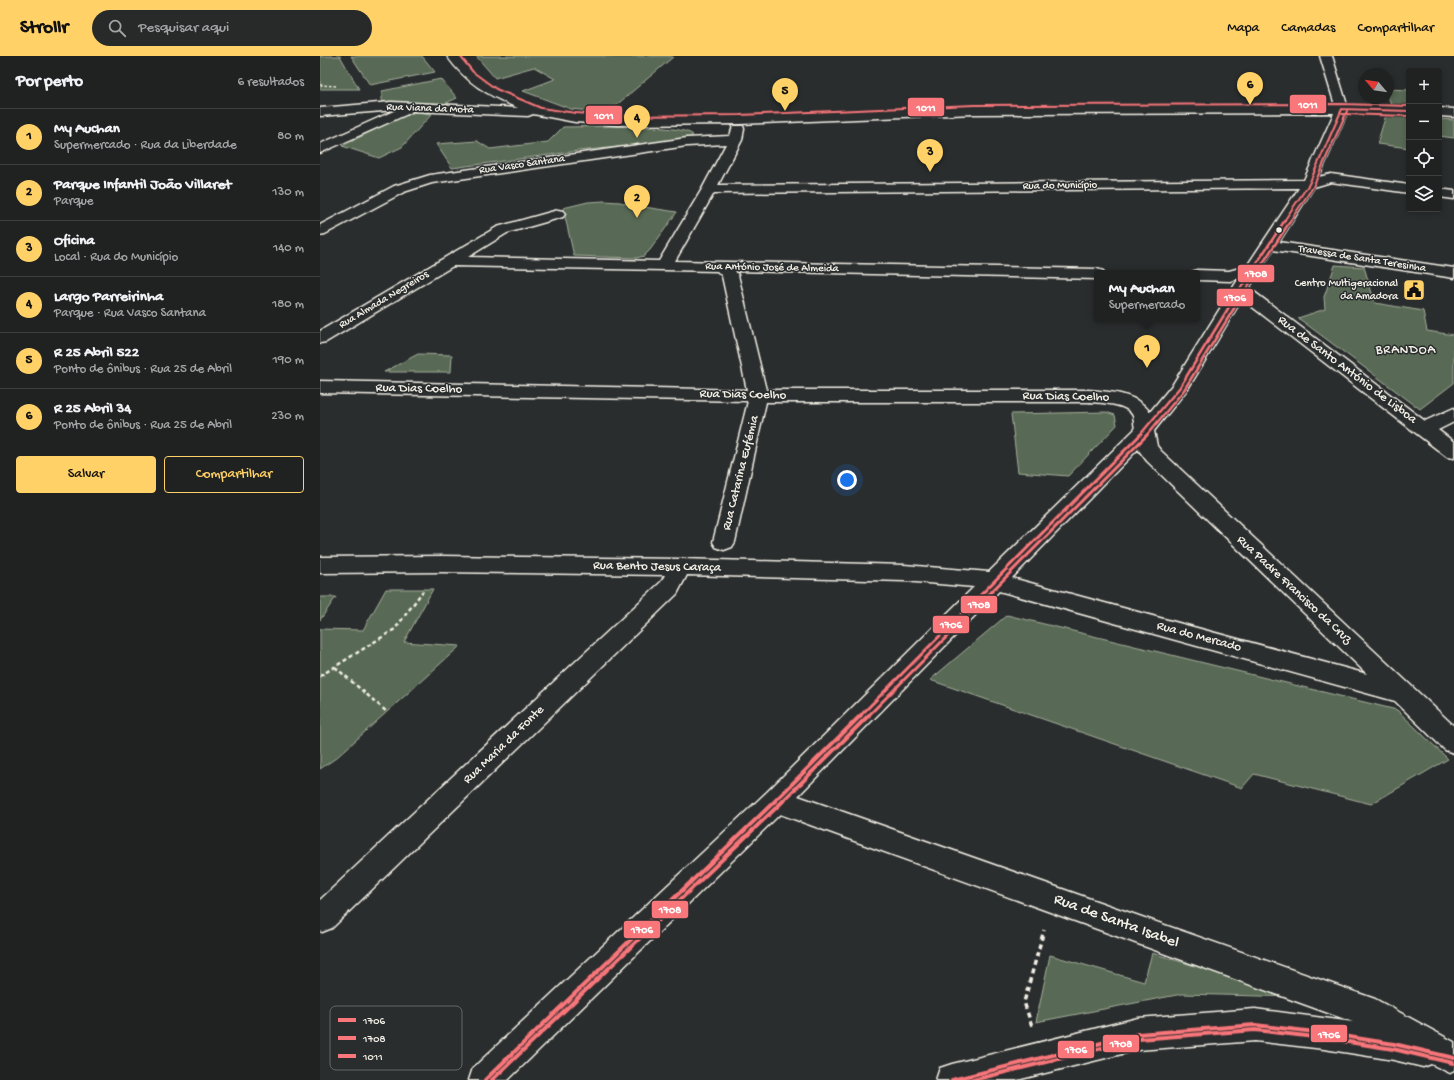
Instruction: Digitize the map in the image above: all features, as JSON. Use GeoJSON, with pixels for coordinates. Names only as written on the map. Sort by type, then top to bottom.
{"type":"FeatureCollection","features":[{"type":"Feature","properties":{"kind":"street"},"geometry":{"type":"LineString","coordinates":[[453,56],[470,76],[494,93],[540,113],[575,118],[618,121],[740,120],[974,110],[1342,109],[1406,111]]}},
{"type":"Feature","properties":{"kind":"street"},"geometry":{"type":"LineString","coordinates":[[485,1080],[776,800],[1144,432],[1180,387],[1240,289],[1309,184],[1342,109],[1326,56]]}},
{"type":"Feature","properties":{"kind":"street","name":"Rua Viana da Mota"},"geometry":{"type":"LineString","coordinates":[[320,112],[391,106],[540,113]]}},
{"type":"Feature","properties":{"kind":"street"},"geometry":{"type":"LineString","coordinates":[[320,149],[412,107]]}},
{"type":"Feature","properties":{"kind":"street"},"geometry":{"type":"LineString","coordinates":[[1442,112],[1454,113]]}},
{"type":"Feature","properties":{"kind":"street"},"geometry":{"type":"LineString","coordinates":[[664,266],[709,189],[735,140],[740,120]]}},
{"type":"Feature","properties":{"kind":"street","name":"Rua Vasco Santana"},"geometry":{"type":"LineString","coordinates":[[320,231],[399,189],[430,179],[687,142],[735,140]]}},
{"type":"Feature","properties":{"kind":"street","name":"Rua do Município"},"geometry":{"type":"LineString","coordinates":[[709,189],[1309,184],[1331,178],[1406,189]]}},
{"type":"Feature","properties":{"kind":"street"},"geometry":{"type":"LineString","coordinates":[[1442,193],[1454,195]]}},
{"type":"Feature","properties":{"kind":"street","name":"Rua Almada Negreiros"},"geometry":{"type":"LineString","coordinates":[[320,338],[502,230],[558,214]]}},
{"type":"Feature","properties":{"kind":"street","name":"Travessa de Santa Teresinha"},"geometry":{"type":"LineString","coordinates":[[1269,245],[1454,273]]}},
{"type":"Feature","properties":{"kind":"street","name":"Rua António José de Almeida"},"geometry":{"type":"LineString","coordinates":[[448,261],[1094,274]]}},
{"type":"Feature","properties":{"kind":"street","name":"Rua Catarina Eufémia"},"geometry":{"type":"LineString","coordinates":[[722,267],[730,275],[758,396],[724,542]]}},
{"type":"Feature","properties":{"kind":"street"},"geometry":{"type":"LineString","coordinates":[[1200,275],[1230,276],[1254,269]]}},
{"type":"Feature","properties":{"kind":"street","name":"Rua de Santo António de Lisboa"},"geometry":{"type":"LineString","coordinates":[[1240,289],[1454,452]]}},
{"type":"Feature","properties":{"kind":"street"},"geometry":{"type":"LineString","coordinates":[[320,324],[338,328]]}},
{"type":"Feature","properties":{"kind":"street","name":"Rua Dias Coelho"},"geometry":{"type":"LineString","coordinates":[[320,387],[758,396],[1104,396],[1115,398],[1135,406],[1142,414],[1144,432]]}},
{"type":"Feature","properties":{"kind":"street"},"geometry":{"type":"LineString","coordinates":[[1424,429],[1454,414]]}},
{"type":"Feature","properties":{"kind":"street","name":"Rua Padre Francisco da Cruz"},"geometry":{"type":"LineString","coordinates":[[1144,432],[1147,448],[1154,456],[1454,742]]}},
{"type":"Feature","properties":{"kind":"street","name":"Rua Bento Jesus Caraça"},"geometry":{"type":"LineString","coordinates":[[320,565],[442,564],[680,567],[904,573],[994,581]]}},
{"type":"Feature","properties":{"kind":"street","name":"Rua Maria da Fonte"},"geometry":{"type":"LineString","coordinates":[[322,918],[669,588],[680,567]]}},
{"type":"Feature","properties":{"kind":"street","name":"Rua do Mercado"},"geometry":{"type":"LineString","coordinates":[[994,581],[1404,694]]}},
{"type":"Feature","properties":{"kind":"street","name":"Rua de Santa Isabel"},"geometry":{"type":"LineString","coordinates":[[776,800],[1364,1010],[1452,1057]]}},
{"type":"Feature","properties":{"kind":"street"},"geometry":{"type":"LineString","coordinates":[[952,1080],[1138,1034],[1255,1025],[1324,1033],[1394,1044],[1452,1057]]}},
{"type":"Feature","properties":{"kind":"path"},"geometry":{"type":"LineString","coordinates":[[320,676],[395,629],[442,564]]}},
{"type":"Feature","properties":{"kind":"path"},"geometry":{"type":"LineString","coordinates":[[335,667],[387,712]]}},
{"type":"Feature","properties":{"kind":"path"},"geometry":{"type":"LineString","coordinates":[[1042,1058],[1024,1002],[1053,899]]}},
{"type":"Feature","properties":{"kind":"green space"},"geometry":{"type":"Polygon","coordinates":[[[320,56],[340,56],[359,89],[320,89],[320,56]]]}},
{"type":"Feature","properties":{"kind":"green space"},"geometry":{"type":"Polygon","coordinates":[[[351,56],[422,56],[435,72],[370,85],[351,56]]]}},
{"type":"Feature","properties":{"kind":"green space"},"geometry":{"type":"Polygon","coordinates":[[[476,56],[673,57],[607,113],[571,109],[523,91],[555,79],[534,67],[495,78],[476,56]]]}},
{"type":"Feature","properties":{"kind":"green space"},"geometry":{"type":"Polygon","coordinates":[[[441,79],[457,98],[444,104],[382,102],[382,91],[441,79]]]}},
{"type":"Feature","properties":{"kind":"green space"},"geometry":{"type":"Polygon","coordinates":[[[1394,89],[1406,90],[1406,106],[1391,104],[1394,104],[1394,89]]]}},
{"type":"Feature","properties":{"kind":"green space"},"geometry":{"type":"Polygon","coordinates":[[[416,112],[432,114],[402,147],[379,158],[342,146],[404,115],[416,112]]]}},
{"type":"Feature","properties":{"kind":"green space"},"geometry":{"type":"Polygon","coordinates":[[[1386,115],[1406,116],[1406,148],[1377,144],[1386,115]]]}},
{"type":"Feature","properties":{"kind":"green space"},"geometry":{"type":"Polygon","coordinates":[[[1442,119],[1454,120],[1454,138],[1442,136],[1442,119]]]}},
{"type":"Feature","properties":{"kind":"green space"},"geometry":{"type":"Polygon","coordinates":[[[563,127],[652,127],[685,131],[693,135],[687,140],[578,151],[452,168],[436,144],[477,141],[490,149],[548,142],[563,127]]]}},
{"type":"Feature","properties":{"kind":"green space"},"geometry":{"type":"Polygon","coordinates":[[[588,202],[620,202],[677,212],[650,250],[644,256],[636,258],[574,256],[563,208],[588,202]]]}},
{"type":"Feature","properties":{"kind":"green space"},"geometry":{"type":"Polygon","coordinates":[[[1335,265],[1364,267],[1375,303],[1423,311],[1427,331],[1454,335],[1454,383],[1420,409],[1298,318],[1325,309],[1324,297],[1335,265]]]}},
{"type":"Feature","properties":{"kind":"green space"},"geometry":{"type":"Polygon","coordinates":[[[418,354],[452,355],[451,372],[384,372],[418,354]]]}},
{"type":"Feature","properties":{"kind":"green space"},"geometry":{"type":"Polygon","coordinates":[[[1106,412],[1115,415],[1117,425],[1068,476],[1018,472],[1011,414],[1106,412]]]}},
{"type":"Feature","properties":{"kind":"green space"},"geometry":{"type":"Polygon","coordinates":[[[386,589],[433,589],[404,642],[460,646],[336,758],[320,769],[320,629],[363,630],[386,589]]]}},
{"type":"Feature","properties":{"kind":"green space"},"geometry":{"type":"Polygon","coordinates":[[[320,597],[336,597],[320,620],[320,597]]]}},
{"type":"Feature","properties":{"kind":"green space"},"geometry":{"type":"Polygon","coordinates":[[[1007,615],[1397,710],[1448,759],[1371,804],[1254,774],[1242,788],[930,680],[1007,615]]]}},
{"type":"Feature","properties":{"kind":"green space"},"geometry":{"type":"Polygon","coordinates":[[[1152,953],[1298,997],[1182,994],[1036,1022],[1050,955],[1144,982],[1152,953]]]}},
{"type":"Feature","properties":{"kind":"transit line","name":"1011"},"geometry":{"type":"LineString","coordinates":[[460,56],[473,72],[496,89],[541,108],[576,113],[618,116],[740,115],[974,105],[1342,104],[1406,106]]}},
{"type":"Feature","properties":{"kind":"transit line","name":"1706"},"geometry":{"type":"LineString","coordinates":[[1342,109],[1406,111]]}},
{"type":"Feature","properties":{"kind":"transit line","name":"1706"},"geometry":{"type":"LineString","coordinates":[[485,1080],[776,800],[1143,432],[1180,387],[1240,289],[1309,184],[1342,109]]}},
{"type":"Feature","properties":{"kind":"transit line","name":"1708"},"geometry":{"type":"LineString","coordinates":[[492,1080],[780,804],[1147,435],[1184,390],[1244,292],[1313,187],[1347,111]]}},
{"type":"Feature","properties":{"kind":"transit line","name":"1708"},"geometry":{"type":"LineString","coordinates":[[1342,114],[1406,116]]}},
{"type":"Feature","properties":{"kind":"transit line","name":"1706"},"geometry":{"type":"LineString","coordinates":[[952,1080],[1138,1034],[1255,1025],[1324,1033],[1394,1044],[1454,1058]]}},
{"type":"Feature","properties":{"kind":"transit line","name":"1708"},"geometry":{"type":"LineString","coordinates":[[973,1080],[1139,1039],[1255,1030],[1323,1038],[1393,1049],[1453,1063]]}},
{"type":"Feature","properties":{"kind":"place","name":"R 25 Abril 34"},"geometry":{"type":"Point","coordinates":[1250,105]}},
{"type":"Feature","properties":{"kind":"place","name":"R 25 Abril 522"},"geometry":{"type":"Point","coordinates":[785,111]}},
{"type":"Feature","properties":{"kind":"place","name":"Largo Parreirinha"},"geometry":{"type":"Point","coordinates":[637,138]}},
{"type":"Feature","properties":{"kind":"place","name":"Oficina"},"geometry":{"type":"Point","coordinates":[930,172]}},
{"type":"Feature","properties":{"kind":"place","name":"Parque Infantil João Villaret"},"geometry":{"type":"Point","coordinates":[637,218]}},
{"type":"Feature","properties":{"kind":"place","name":"Centro Multigeracional da Amadora"},"geometry":{"type":"Point","coordinates":[1414,290]}},
{"type":"Feature","properties":{"kind":"place","name":"My Auchan"},"geometry":{"type":"Point","coordinates":[1147,368]}},
{"type":"Feature","properties":{"kind":"district","name":"BRANDOA"},"geometry":{"type":"Point","coordinates":[1406,350]}}]}
